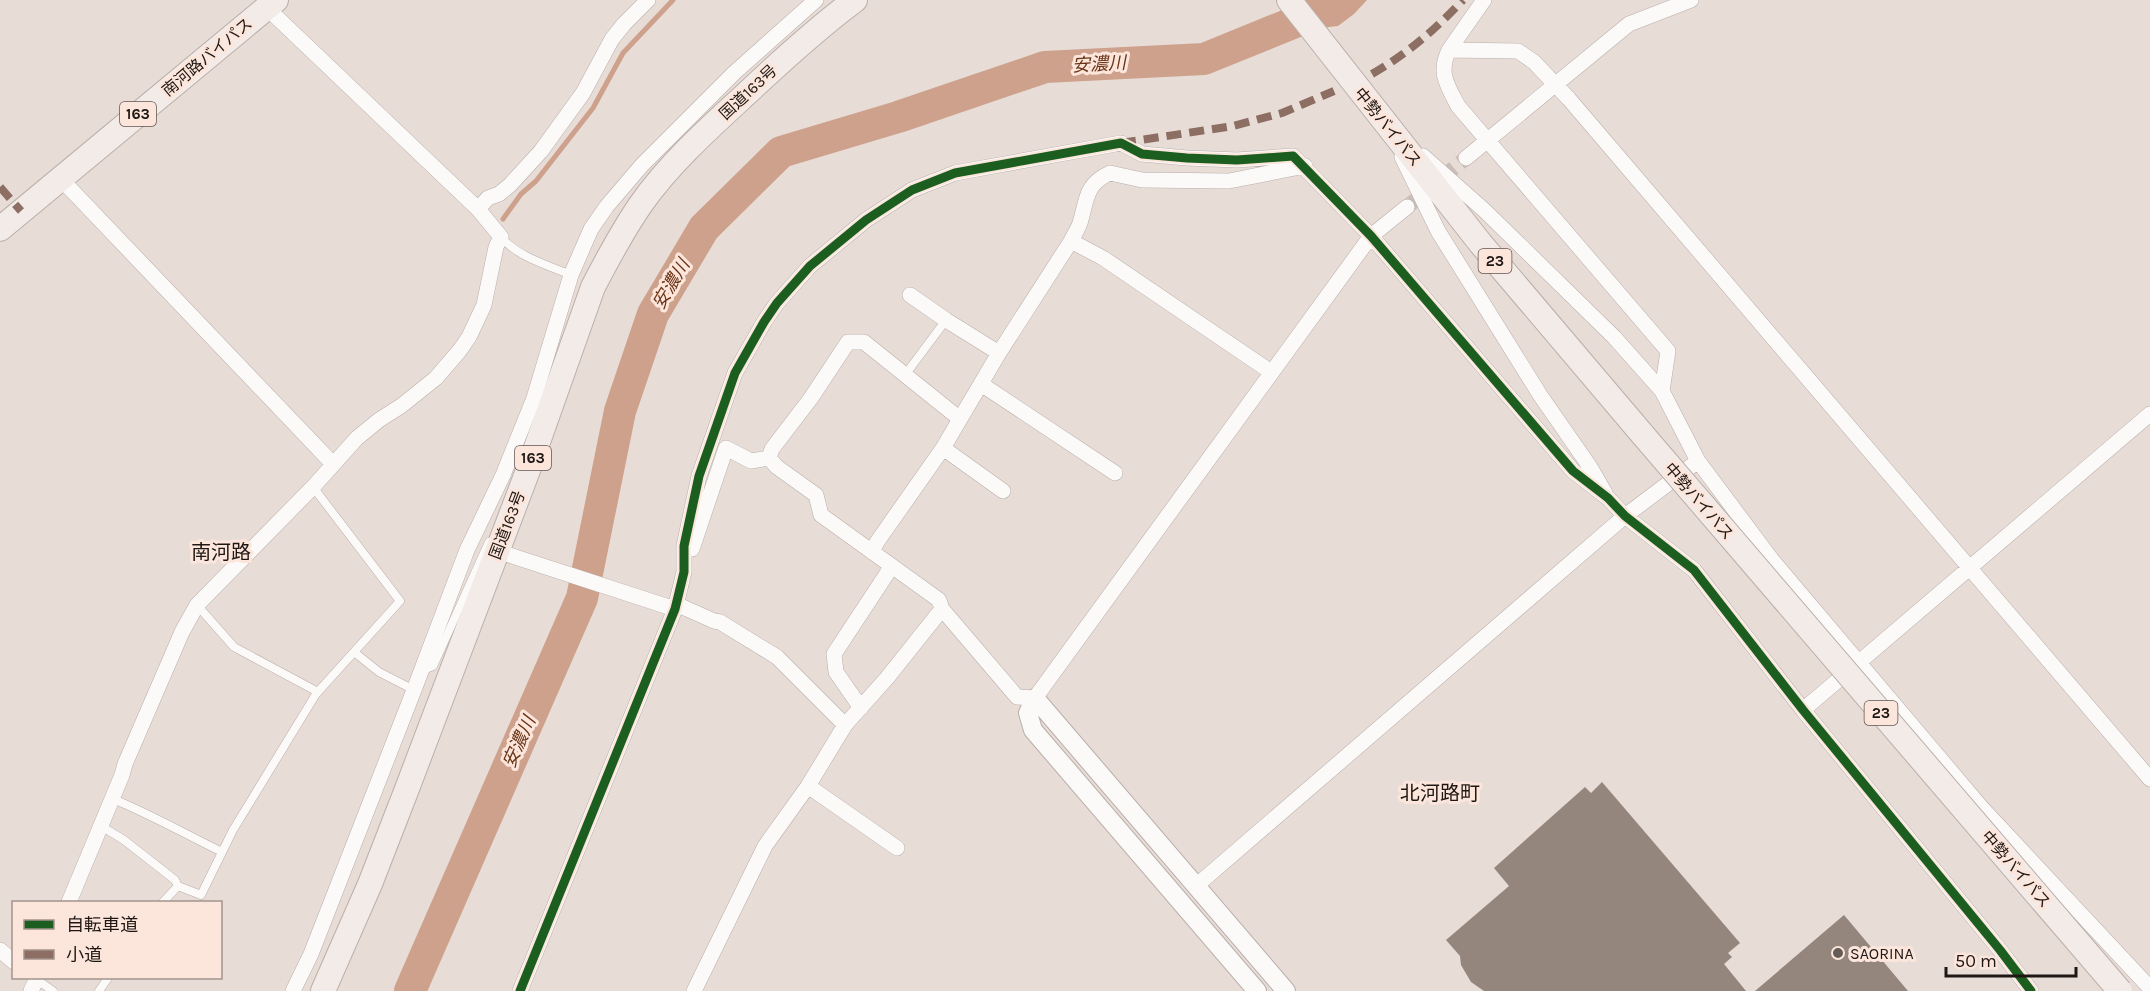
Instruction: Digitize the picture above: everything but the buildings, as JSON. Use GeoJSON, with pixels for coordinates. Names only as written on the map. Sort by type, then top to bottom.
{"type":"FeatureCollection","features":[{"type":"Feature","properties":{"kind":"highway","name":"国道163号"},"geometry":{"type":"LineString","coordinates":[[323,991],[378,864],[501,540],[593,287],[619,239],[641,204],[662,177],[694,142],[825,22],[855,0]]}},
{"type":"Feature","properties":{"kind":"highway","name":"中勢バイパス"},"geometry":{"type":"LineString","coordinates":[[1289,0],[1481,244],[2120,991]]}},
{"type":"Feature","properties":{"kind":"highway","name":"南河路バイパス"},"geometry":{"type":"LineString","coordinates":[[0,229],[271,4]]}},
{"type":"Feature","properties":{"kind":"street"},"geometry":{"type":"LineString","coordinates":[[478,209],[488,198],[499,194],[510,185],[541,152],[584,93],[612,39],[648,0]]}},
{"type":"Feature","properties":{"kind":"street"},"geometry":{"type":"LineString","coordinates":[[293,991],[311,954],[467,549],[503,475],[534,398],[571,275],[591,229],[607,206],[642,165],[734,73],[816,0]]}},
{"type":"Feature","properties":{"kind":"street"},"geometry":{"type":"LineString","coordinates":[[1484,0],[1449,50],[1445,58],[1444,79],[1458,106],[1668,351],[1662,391]]}},
{"type":"Feature","properties":{"kind":"street"},"geometry":{"type":"LineString","coordinates":[[1466,158],[1629,24],[1691,0]]}},
{"type":"Feature","properties":{"kind":"street"},"geometry":{"type":"LineString","coordinates":[[70,901],[172,654],[197,605],[313,487],[357,438],[436,378],[460,351],[470,337],[484,305],[496,247],[501,237],[478,209],[271,4]]}},
{"type":"Feature","properties":{"kind":"street"},"geometry":{"type":"LineString","coordinates":[[1449,50],[1518,51],[1534,62],[1577,108],[2150,779]]}},
{"type":"Feature","properties":{"kind":"street"},"geometry":{"type":"LineString","coordinates":[[1386,124],[1484,210],[1614,338],[1662,391],[1698,461],[1772,560],[1982,807],[2150,988]]}},
{"type":"Feature","properties":{"kind":"street"},"geometry":{"type":"LineString","coordinates":[[1386,124],[1438,231],[1540,395],[1590,467],[1608,498]]}},
{"type":"Feature","properties":{"kind":"street"},"geometry":{"type":"LineString","coordinates":[[684,572],[684,546],[699,476],[735,373],[753,341],[777,303],[810,266],[893,201],[923,184],[955,173],[1121,143],[1142,154],[1187,158],[1237,160],[1293,156],[1371,236],[1573,471],[1608,498],[1625,516],[1694,570],[1803,710],[1993,940],[2031,991]]}},
{"type":"Feature","properties":{"kind":"street"},"geometry":{"type":"LineString","coordinates":[[872,552],[943,448],[999,353],[1071,241],[1079,225],[1083,205],[1092,184],[1110,173],[1142,180],[1230,180],[1305,166]]}},
{"type":"Feature","properties":{"kind":"street"},"geometry":{"type":"LineString","coordinates":[[60,178],[333,464]]}},
{"type":"Feature","properties":{"kind":"street"},"geometry":{"type":"LineString","coordinates":[[1257,991],[1033,730],[1028,712],[1035,698],[1371,236],[1407,207]]}},
{"type":"Feature","properties":{"kind":"street"},"geometry":{"type":"LineString","coordinates":[[1071,241],[1103,258],[1271,372]]}},
{"type":"Feature","properties":{"kind":"street"},"geometry":{"type":"LineString","coordinates":[[910,295],[999,353]]}},
{"type":"Feature","properties":{"kind":"street"},"geometry":{"type":"LineString","coordinates":[[769,458],[772,449],[811,398],[848,342],[864,342],[960,419]]}},
{"type":"Feature","properties":{"kind":"street"},"geometry":{"type":"LineString","coordinates":[[981,384],[1115,473]]}},
{"type":"Feature","properties":{"kind":"street"},"geometry":{"type":"LineString","coordinates":[[1803,710],[2150,414]]}},
{"type":"Feature","properties":{"kind":"street"},"geometry":{"type":"LineString","coordinates":[[520,991],[673,607],[726,448],[751,461],[769,458]]}},
{"type":"Feature","properties":{"kind":"street"},"geometry":{"type":"LineString","coordinates":[[943,448],[1003,491]]}},
{"type":"Feature","properties":{"kind":"street"},"geometry":{"type":"LineString","coordinates":[[769,458],[777,467],[816,495],[820,515],[939,600],[942,609],[1017,697],[1035,698],[1286,991]]}},
{"type":"Feature","properties":{"kind":"street"},"geometry":{"type":"LineString","coordinates":[[1196,886],[1625,516],[1698,461]]}},
{"type":"Feature","properties":{"kind":"street"},"geometry":{"type":"LineString","coordinates":[[501,540],[673,607],[720,622],[777,657],[845,725]]}},
{"type":"Feature","properties":{"kind":"street"},"geometry":{"type":"LineString","coordinates":[[861,708],[836,672],[834,654],[892,566]]}},
{"type":"Feature","properties":{"kind":"street"},"geometry":{"type":"LineString","coordinates":[[694,991],[765,846],[808,786],[845,725],[887,678],[942,609]]}},
{"type":"Feature","properties":{"kind":"street"},"geometry":{"type":"LineString","coordinates":[[808,786],[897,848]]}},
{"type":"Feature","properties":{"kind":"street"},"geometry":{"type":"LineString","coordinates":[[0,950],[12,960]]}},
{"type":"Feature","properties":{"kind":"lane"},"geometry":{"type":"LineString","coordinates":[[501,237],[520,253],[571,275]]}},
{"type":"Feature","properties":{"kind":"lane"},"geometry":{"type":"LineString","coordinates":[[905,375],[946,320]]}},
{"type":"Feature","properties":{"kind":"lane"},"geometry":{"type":"LineString","coordinates":[[101,826],[124,840],[175,880],[178,886],[201,895],[233,830],[318,692],[400,601],[313,487]]}},
{"type":"Feature","properties":{"kind":"lane"},"geometry":{"type":"LineString","coordinates":[[421,670],[433,666],[501,540]]}},
{"type":"Feature","properties":{"kind":"lane"},"geometry":{"type":"LineString","coordinates":[[197,605],[234,647],[318,692]]}},
{"type":"Feature","properties":{"kind":"lane"},"geometry":{"type":"LineString","coordinates":[[354,652],[379,672],[414,690]]}},
{"type":"Feature","properties":{"kind":"lane"},"geometry":{"type":"LineString","coordinates":[[112,799],[222,852]]}},
{"type":"Feature","properties":{"kind":"lane"},"geometry":{"type":"LineString","coordinates":[[165,901],[178,886]]}},
{"type":"Feature","properties":{"kind":"lane"},"geometry":{"type":"LineString","coordinates":[[33,982],[43,984],[53,991]]}},
{"type":"Feature","properties":{"kind":"shaded area"},"geometry":{"type":"Polygon","coordinates":[[[1318,0],[1367,0],[1338,26],[1243,37],[1318,0]]]}},
{"type":"Feature","properties":{"kind":"waterway"},"geometry":{"type":"LineString","coordinates":[[503,219],[593,108],[623,53],[673,0]]}},
{"type":"Feature","properties":{"kind":"waterway","name":"安濃川"},"geometry":{"type":"LineString","coordinates":[[410,991],[582,598],[620,411],[653,314],[704,228],[781,152],[898,117],[1045,67],[1204,59],[1332,7],[1339,0]]}},
{"type":"Feature","properties":{"kind":"tunnel"},"geometry":{"type":"LineString","coordinates":[[1407,207],[1466,158]]}},
{"type":"Feature","properties":{"kind":"marked path"},"geometry":{"type":"LineString","coordinates":[[1372,74],[1420,40],[1463,0]]}},
{"type":"Feature","properties":{"kind":"marked path"},"geometry":{"type":"LineString","coordinates":[[1121,143],[1233,126],[1282,113],[1334,91]]}},
{"type":"Feature","properties":{"kind":"marked path"},"geometry":{"type":"LineString","coordinates":[[0,187],[21,211]]}},
{"type":"Feature","properties":{"kind":"cycle path"},"geometry":{"type":"LineString","coordinates":[[520,991],[675,609],[684,572],[684,546],[699,476],[735,373],[777,303],[810,266],[866,220],[912,190],[955,173],[1121,143],[1142,154],[1187,158],[1237,160],[1293,156],[1371,236],[1573,471],[1608,498],[1625,516],[1694,570],[1803,710],[2031,991]]}},
{"type":"Feature","properties":{"kind":"place","name":"SAORINA"},"geometry":{"type":"Point","coordinates":[1838,953]}},
{"type":"Feature","properties":{"kind":"district","name":"南河路"},"geometry":{"type":"Point","coordinates":[221,552]}},
{"type":"Feature","properties":{"kind":"district","name":"北河路町"},"geometry":{"type":"Point","coordinates":[1440,793]}}]}
